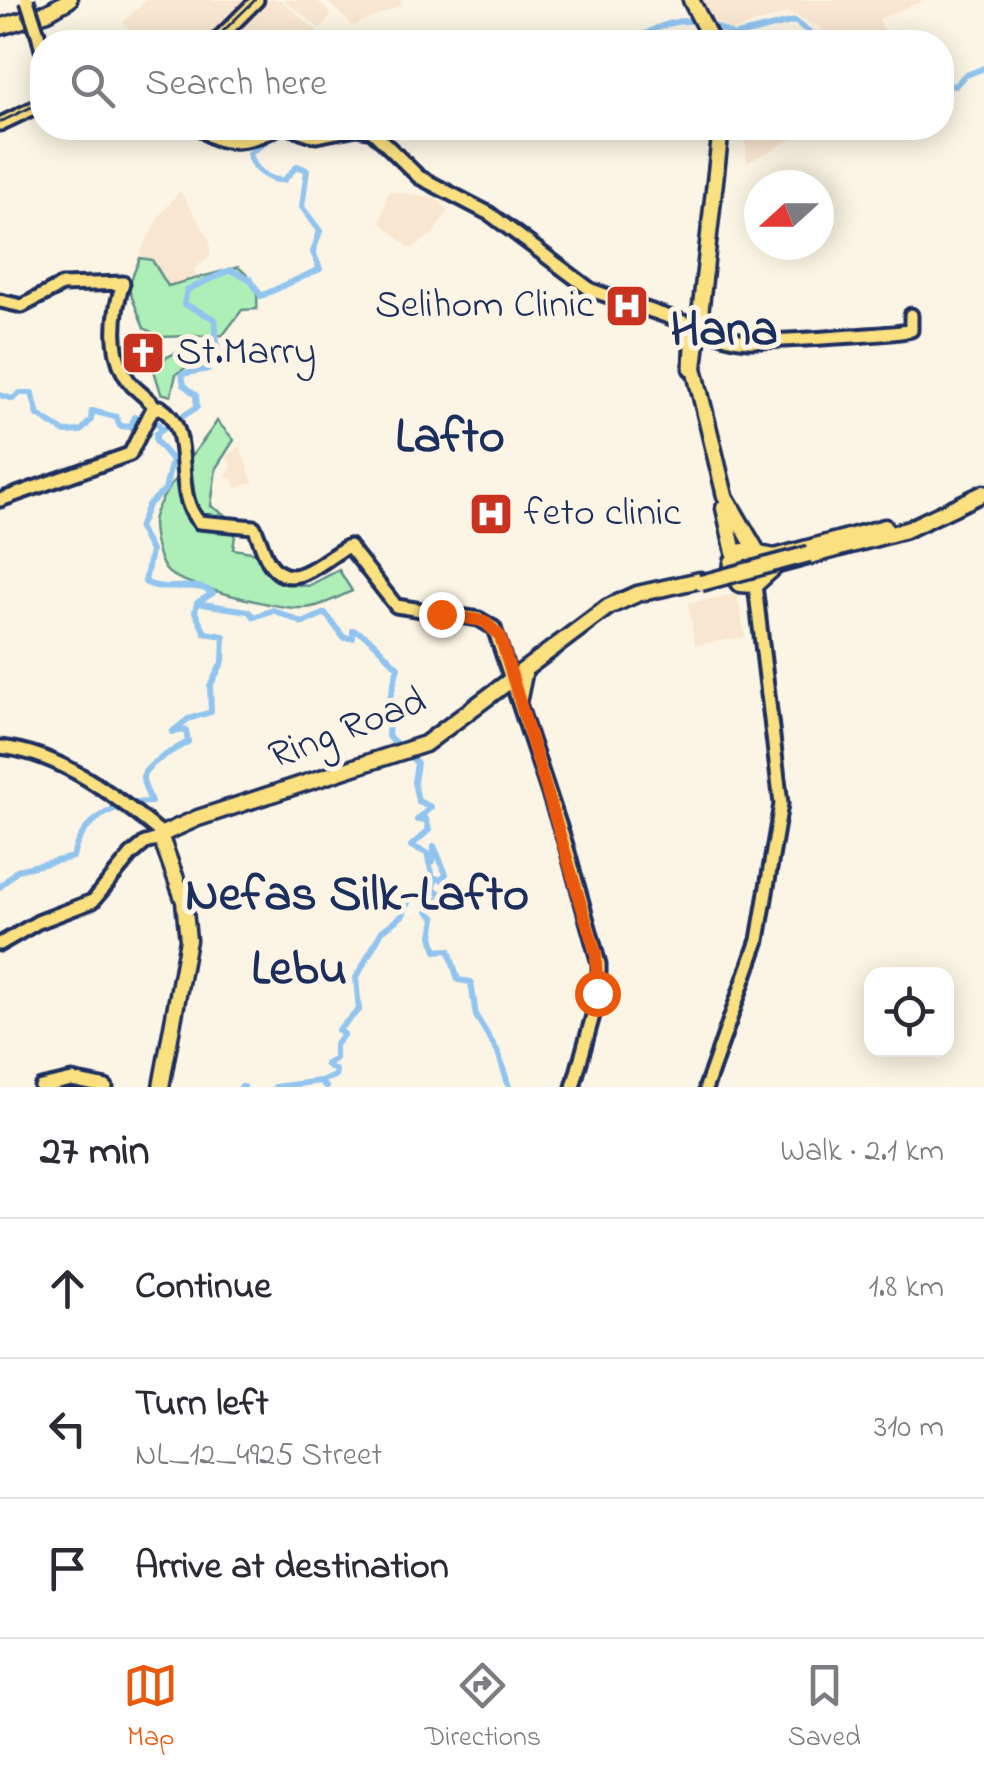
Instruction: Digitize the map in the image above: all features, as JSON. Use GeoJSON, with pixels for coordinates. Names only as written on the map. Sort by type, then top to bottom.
{"type":"FeatureCollection","features":[{"type":"Feature","properties":{"kind":"highway"},"geometry":{"type":"LineString","coordinates":[[0,26],[68,0]]}},
{"type":"Feature","properties":{"kind":"highway"},"geometry":{"type":"LineString","coordinates":[[719,140],[706,288],[693,364],[722,484],[766,564],[755,582]]}},
{"type":"Feature","properties":{"kind":"highway"},"geometry":{"type":"LineString","coordinates":[[719,140],[691,364],[732,539],[733,576],[755,582],[782,564],[915,527],[984,493]]}},
{"type":"Feature","properties":{"kind":"highway"},"geometry":{"type":"LineString","coordinates":[[809,552],[886,527],[984,483]]}},
{"type":"Feature","properties":{"kind":"highway"},"geometry":{"type":"LineString","coordinates":[[735,557],[746,550],[778,556],[886,527]]}},
{"type":"Feature","properties":{"kind":"highway"},"geometry":{"type":"LineString","coordinates":[[809,552],[866,540]]}},
{"type":"Feature","properties":{"kind":"highway","name":"Ring Road"},"geometry":{"type":"LineString","coordinates":[[162,838],[409,752],[439,736],[608,607],[809,552]]}},
{"type":"Feature","properties":{"kind":"highway"},"geometry":{"type":"LineString","coordinates":[[162,838],[184,901],[188,940],[162,1087]]}},
{"type":"Feature","properties":{"kind":"main road"},"geometry":{"type":"LineString","coordinates":[[224,30],[254,0]]}},
{"type":"Feature","properties":{"kind":"main road"},"geometry":{"type":"LineString","coordinates":[[0,122],[30,108]]}},
{"type":"Feature","properties":{"kind":"main road"},"geometry":{"type":"LineString","coordinates":[[382,140],[420,177],[490,214],[591,290],[695,327],[759,340],[817,334],[891,335],[910,330],[912,317]]}},
{"type":"Feature","properties":{"kind":"main road"},"geometry":{"type":"LineString","coordinates":[[0,301],[24,306],[62,285],[124,283],[115,309],[117,348],[130,382],[151,415]]}},
{"type":"Feature","properties":{"kind":"main road"},"geometry":{"type":"LineString","coordinates":[[695,327],[696,368],[722,484]]}},
{"type":"Feature","properties":{"kind":"main road"},"geometry":{"type":"LineString","coordinates":[[695,327],[692,380],[732,539]]}},
{"type":"Feature","properties":{"kind":"main road"},"geometry":{"type":"LineString","coordinates":[[0,501],[77,478],[130,455],[151,415],[164,408],[183,453],[183,489],[195,519],[204,524],[254,528],[273,568],[302,575],[351,546],[395,608],[488,625],[498,636],[513,681],[595,954],[597,993],[571,1087]]}},
{"type":"Feature","properties":{"kind":"main road"},"geometry":{"type":"LineString","coordinates":[[702,1087],[752,948],[774,812],[776,761],[753,598],[755,582]]}},
{"type":"Feature","properties":{"kind":"main road"},"geometry":{"type":"LineString","coordinates":[[0,749],[79,774],[162,838],[128,857],[92,902],[38,922],[2,943]]}},
{"type":"Feature","properties":{"kind":"main road"},"geometry":{"type":"LineString","coordinates":[[43,1087],[64,1080],[103,1087]]}},
{"type":"Feature","properties":{"kind":"shaded area"},"geometry":{"type":"Polygon","coordinates":[[[146,0],[249,0],[220,30],[129,30],[123,23],[146,0]]]}},
{"type":"Feature","properties":{"kind":"shaded area"},"geometry":{"type":"Polygon","coordinates":[[[266,0],[281,0],[316,30],[236,30],[266,0]]]}},
{"type":"Feature","properties":{"kind":"shaded area"},"geometry":{"type":"Polygon","coordinates":[[[284,0],[317,0],[332,15],[320,29],[284,0]]]}},
{"type":"Feature","properties":{"kind":"shaded area"},"geometry":{"type":"Polygon","coordinates":[[[326,0],[401,0],[402,5],[353,26],[326,0]]]}},
{"type":"Feature","properties":{"kind":"shaded area"},"geometry":{"type":"Polygon","coordinates":[[[694,0],[925,0],[879,19],[884,30],[822,30],[788,13],[730,30],[703,14],[694,0]]]}},
{"type":"Feature","properties":{"kind":"shaded area"},"geometry":{"type":"Polygon","coordinates":[[[745,140],[790,140],[747,163],[745,140]]]}},
{"type":"Feature","properties":{"kind":"shaded area"},"geometry":{"type":"Polygon","coordinates":[[[180,191],[209,238],[211,256],[194,268],[196,278],[168,286],[152,260],[140,254],[158,218],[180,191]]]}},
{"type":"Feature","properties":{"kind":"shaded area"},"geometry":{"type":"Polygon","coordinates":[[[389,191],[436,198],[448,210],[433,234],[411,249],[380,222],[389,191]]]}},
{"type":"Feature","properties":{"kind":"shaded area"},"geometry":{"type":"Polygon","coordinates":[[[240,446],[253,482],[237,488],[233,479],[225,478],[232,466],[225,456],[240,446]]]}},
{"type":"Feature","properties":{"kind":"shaded area"},"geometry":{"type":"Polygon","coordinates":[[[737,594],[745,637],[695,645],[688,603],[737,594]]]}},
{"type":"Feature","properties":{"kind":"green space"},"geometry":{"type":"Polygon","coordinates":[[[140,258],[152,260],[168,286],[238,267],[254,285],[257,309],[242,310],[223,335],[160,337],[144,328],[128,287],[140,258]]]}},
{"type":"Feature","properties":{"kind":"green space"},"geometry":{"type":"Polygon","coordinates":[[[195,344],[196,361],[176,374],[171,396],[161,393],[152,364],[195,344]]]}},
{"type":"Feature","properties":{"kind":"green space"},"geometry":{"type":"Polygon","coordinates":[[[217,421],[234,440],[216,468],[211,506],[237,522],[233,549],[263,554],[289,583],[308,586],[339,570],[352,591],[314,606],[290,607],[213,590],[165,569],[155,542],[155,513],[217,421]]]}},
{"type":"Feature","properties":{"kind":"waterway"},"geometry":{"type":"LineString","coordinates":[[653,30],[679,21],[700,22],[721,30]]}},
{"type":"Feature","properties":{"kind":"waterway"},"geometry":{"type":"LineString","coordinates":[[758,30],[795,21],[806,30]]}},
{"type":"Feature","properties":{"kind":"waterway"},"geometry":{"type":"LineString","coordinates":[[954,86],[964,76],[984,68]]}},
{"type":"Feature","properties":{"kind":"waterway"},"geometry":{"type":"LineString","coordinates":[[0,887],[17,870],[73,857],[83,833],[101,816],[124,806],[151,802],[145,773],[162,757],[188,742],[186,730],[172,732],[188,719],[211,712],[210,686],[223,661],[224,636],[205,633],[195,612],[197,603],[213,593],[197,587],[162,587],[145,582],[151,551],[139,528],[148,505],[165,490],[172,460],[156,441],[156,434],[197,407],[196,395],[184,385],[182,374],[208,369],[218,356],[215,319],[184,304],[187,290],[230,270],[250,279],[261,296],[320,269],[313,252],[320,231],[302,207],[307,170],[297,166],[284,180],[262,173],[249,154],[265,140]]}},
{"type":"Feature","properties":{"kind":"waterway"},"geometry":{"type":"LineString","coordinates":[[0,395],[13,399],[20,393],[32,393],[38,415],[65,432],[81,431],[91,420],[92,411],[116,417],[120,426],[131,427],[134,417],[154,419],[162,429]]}},
{"type":"Feature","properties":{"kind":"waterway"},"geometry":{"type":"LineString","coordinates":[[202,604],[248,611],[254,617],[273,610],[303,623],[325,613],[344,638],[353,638],[353,630],[361,633],[398,667],[390,698],[388,736],[417,763],[414,782],[418,801],[431,807],[417,820],[426,819],[429,830],[411,846],[427,853],[432,874],[424,881],[424,893],[411,895],[403,915],[382,931],[356,978],[359,1010],[338,1030],[344,1034],[335,1045],[335,1059],[326,1064],[336,1071],[335,1076],[320,1081],[326,1087]]}},
{"type":"Feature","properties":{"kind":"waterway"},"geometry":{"type":"LineString","coordinates":[[429,863],[433,861],[434,846],[446,874],[442,880],[436,878],[432,889],[448,897],[437,900],[428,911],[435,918],[432,936],[436,951],[449,950],[458,980],[471,982],[476,1016],[498,1052],[509,1087]]}},
{"type":"Feature","properties":{"kind":"waterway"},"geometry":{"type":"LineString","coordinates":[[275,1087],[320,1081]]}},
{"type":"Feature","properties":{"kind":"tram line"},"geometry":{"type":"LineString","coordinates":[[224,30],[255,0]]}},
{"type":"Feature","properties":{"kind":"tram line"},"geometry":{"type":"LineString","coordinates":[[0,122],[30,108]]}},
{"type":"Feature","properties":{"kind":"place","name":"Selihom Clinic"},"geometry":{"type":"Point","coordinates":[627,306]}},
{"type":"Feature","properties":{"kind":"place","name":"St.Marry"},"geometry":{"type":"Point","coordinates":[143,353]}},
{"type":"Feature","properties":{"kind":"place","name":"feto clinic"},"geometry":{"type":"Point","coordinates":[491,514]}},
{"type":"Feature","properties":{"kind":"district","name":"Hana"},"geometry":{"type":"Point","coordinates":[724,331]}},
{"type":"Feature","properties":{"kind":"district","name":"Lafto"},"geometry":{"type":"Point","coordinates":[450,438]}},
{"type":"Feature","properties":{"kind":"district","name":"Nefas Silk-Lafto"},"geometry":{"type":"Point","coordinates":[357,896]}},
{"type":"Feature","properties":{"kind":"district","name":"Lebu"},"geometry":{"type":"Point","coordinates":[299,970]}},
{"type":"Feature","properties":{"kind":"route"},"geometry":{"type":"LineString","coordinates":[[441,614],[479,619],[500,636],[566,844],[596,954],[597,993]]}}]}
